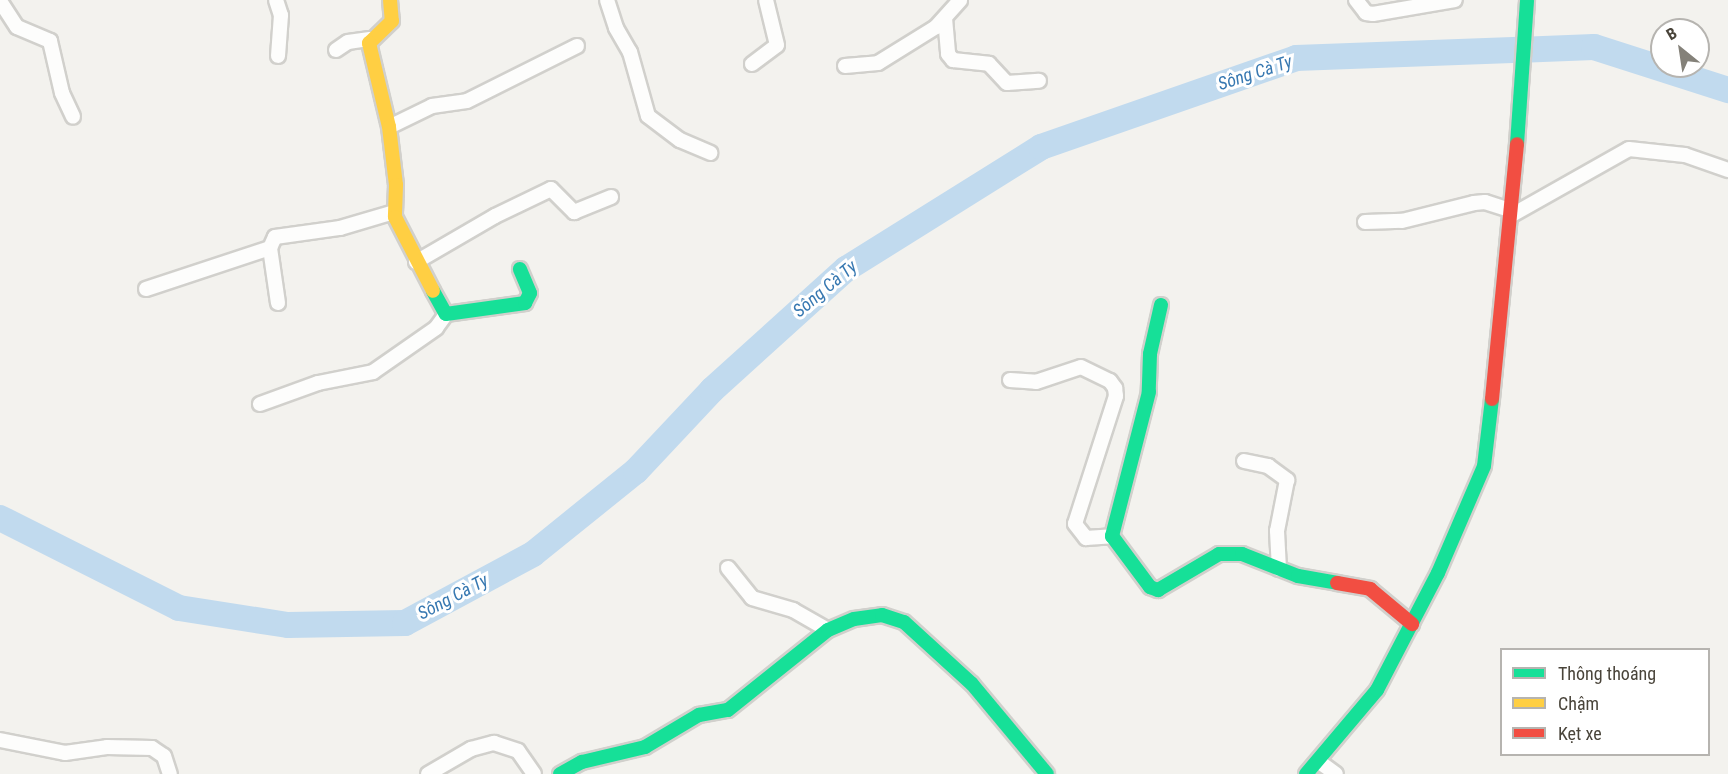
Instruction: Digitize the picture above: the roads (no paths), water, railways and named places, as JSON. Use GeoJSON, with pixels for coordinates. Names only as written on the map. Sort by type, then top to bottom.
{"type":"FeatureCollection","features":[{"type":"Feature","properties":{"kind":"street"},"geometry":{"type":"LineString","coordinates":[[276,0],[281,15],[278,56]]}},
{"type":"Feature","properties":{"kind":"street"},"geometry":{"type":"LineString","coordinates":[[336,50],[348,42],[370,39],[392,21],[390,0]]}},
{"type":"Feature","properties":{"kind":"street"},"geometry":{"type":"LineString","coordinates":[[607,0],[616,28],[630,52],[648,116],[680,140],[710,153]]}},
{"type":"Feature","properties":{"kind":"street"},"geometry":{"type":"LineString","coordinates":[[752,64],[777,45],[766,0]]}},
{"type":"Feature","properties":{"kind":"street"},"geometry":{"type":"LineString","coordinates":[[845,66],[878,63],[945,18],[960,0]]}},
{"type":"Feature","properties":{"kind":"street"},"geometry":{"type":"LineString","coordinates":[[1356,0],[1366,13],[1373,14],[1455,0]]}},
{"type":"Feature","properties":{"kind":"street"},"geometry":{"type":"LineString","coordinates":[[1306,774],[1370,700],[1412,624],[1471,503],[1485,466],[1512,213],[1527,0]]}},
{"type":"Feature","properties":{"kind":"street"},"geometry":{"type":"LineString","coordinates":[[0,1],[16,27],[50,41],[62,93],[73,117]]}},
{"type":"Feature","properties":{"kind":"street"},"geometry":{"type":"LineString","coordinates":[[945,18],[948,54],[953,60],[989,64],[1007,83],[1039,81]]}},
{"type":"Feature","properties":{"kind":"street"},"geometry":{"type":"LineString","coordinates":[[370,39],[389,127],[396,185],[394,212],[416,262],[446,314]]}},
{"type":"Feature","properties":{"kind":"street"},"geometry":{"type":"LineString","coordinates":[[389,127],[432,106],[467,101],[577,46]]}},
{"type":"Feature","properties":{"kind":"street"},"geometry":{"type":"LineString","coordinates":[[1512,213],[1629,149],[1685,155],[1728,170]]}},
{"type":"Feature","properties":{"kind":"street"},"geometry":{"type":"LineString","coordinates":[[416,262],[495,216],[551,189],[574,212],[611,197]]}},
{"type":"Feature","properties":{"kind":"street"},"geometry":{"type":"LineString","coordinates":[[1365,222],[1402,221],[1485,202],[1512,213]]}},
{"type":"Feature","properties":{"kind":"street"},"geometry":{"type":"LineString","coordinates":[[278,303],[270,248],[278,235],[340,228],[394,212]]}},
{"type":"Feature","properties":{"kind":"street"},"geometry":{"type":"LineString","coordinates":[[146,289],[270,248]]}},
{"type":"Feature","properties":{"kind":"street"},"geometry":{"type":"LineString","coordinates":[[446,314],[525,303],[530,294],[520,269]]}},
{"type":"Feature","properties":{"kind":"street"},"geometry":{"type":"LineString","coordinates":[[1112,536],[1149,392],[1150,354],[1161,305]]}},
{"type":"Feature","properties":{"kind":"street"},"geometry":{"type":"LineString","coordinates":[[260,404],[318,383],[378,369],[441,324],[446,314]]}},
{"type":"Feature","properties":{"kind":"street"},"geometry":{"type":"LineString","coordinates":[[1010,380],[1036,382],[1081,367],[1115,388],[1116,396],[1075,524],[1078,533],[1086,538],[1112,536]]}},
{"type":"Feature","properties":{"kind":"street"},"geometry":{"type":"LineString","coordinates":[[1244,461],[1268,466],[1287,480],[1277,531],[1279,569]]}},
{"type":"Feature","properties":{"kind":"street"},"geometry":{"type":"LineString","coordinates":[[1112,536],[1154,590],[1165,588],[1204,562],[1230,552],[1316,580],[1370,589],[1412,624]]}},
{"type":"Feature","properties":{"kind":"street"},"geometry":{"type":"LineString","coordinates":[[728,568],[752,598],[793,610],[828,630]]}},
{"type":"Feature","properties":{"kind":"street"},"geometry":{"type":"LineString","coordinates":[[560,774],[582,762],[645,747],[699,715],[728,710],[828,630],[854,619],[882,615],[904,622],[972,684],[1047,774]]}},
{"type":"Feature","properties":{"kind":"street"},"geometry":{"type":"LineString","coordinates":[[0,740],[65,753],[107,747],[152,748],[164,756],[170,774]]}},
{"type":"Feature","properties":{"kind":"street"},"geometry":{"type":"LineString","coordinates":[[429,774],[471,749],[494,743],[518,751],[534,774]]}},
{"type":"Feature","properties":{"kind":"street"},"geometry":{"type":"LineString","coordinates":[[1318,761],[1336,774]]}},
{"type":"Feature","properties":{"kind":"waterway","name":"Sông Cà Ty"},"geometry":{"type":"LineString","coordinates":[[0,518],[179,608],[288,625],[405,623],[533,554],[636,471],[712,390],[846,269],[1041,147],[1296,58],[1594,47],[1728,90]]}}]}
